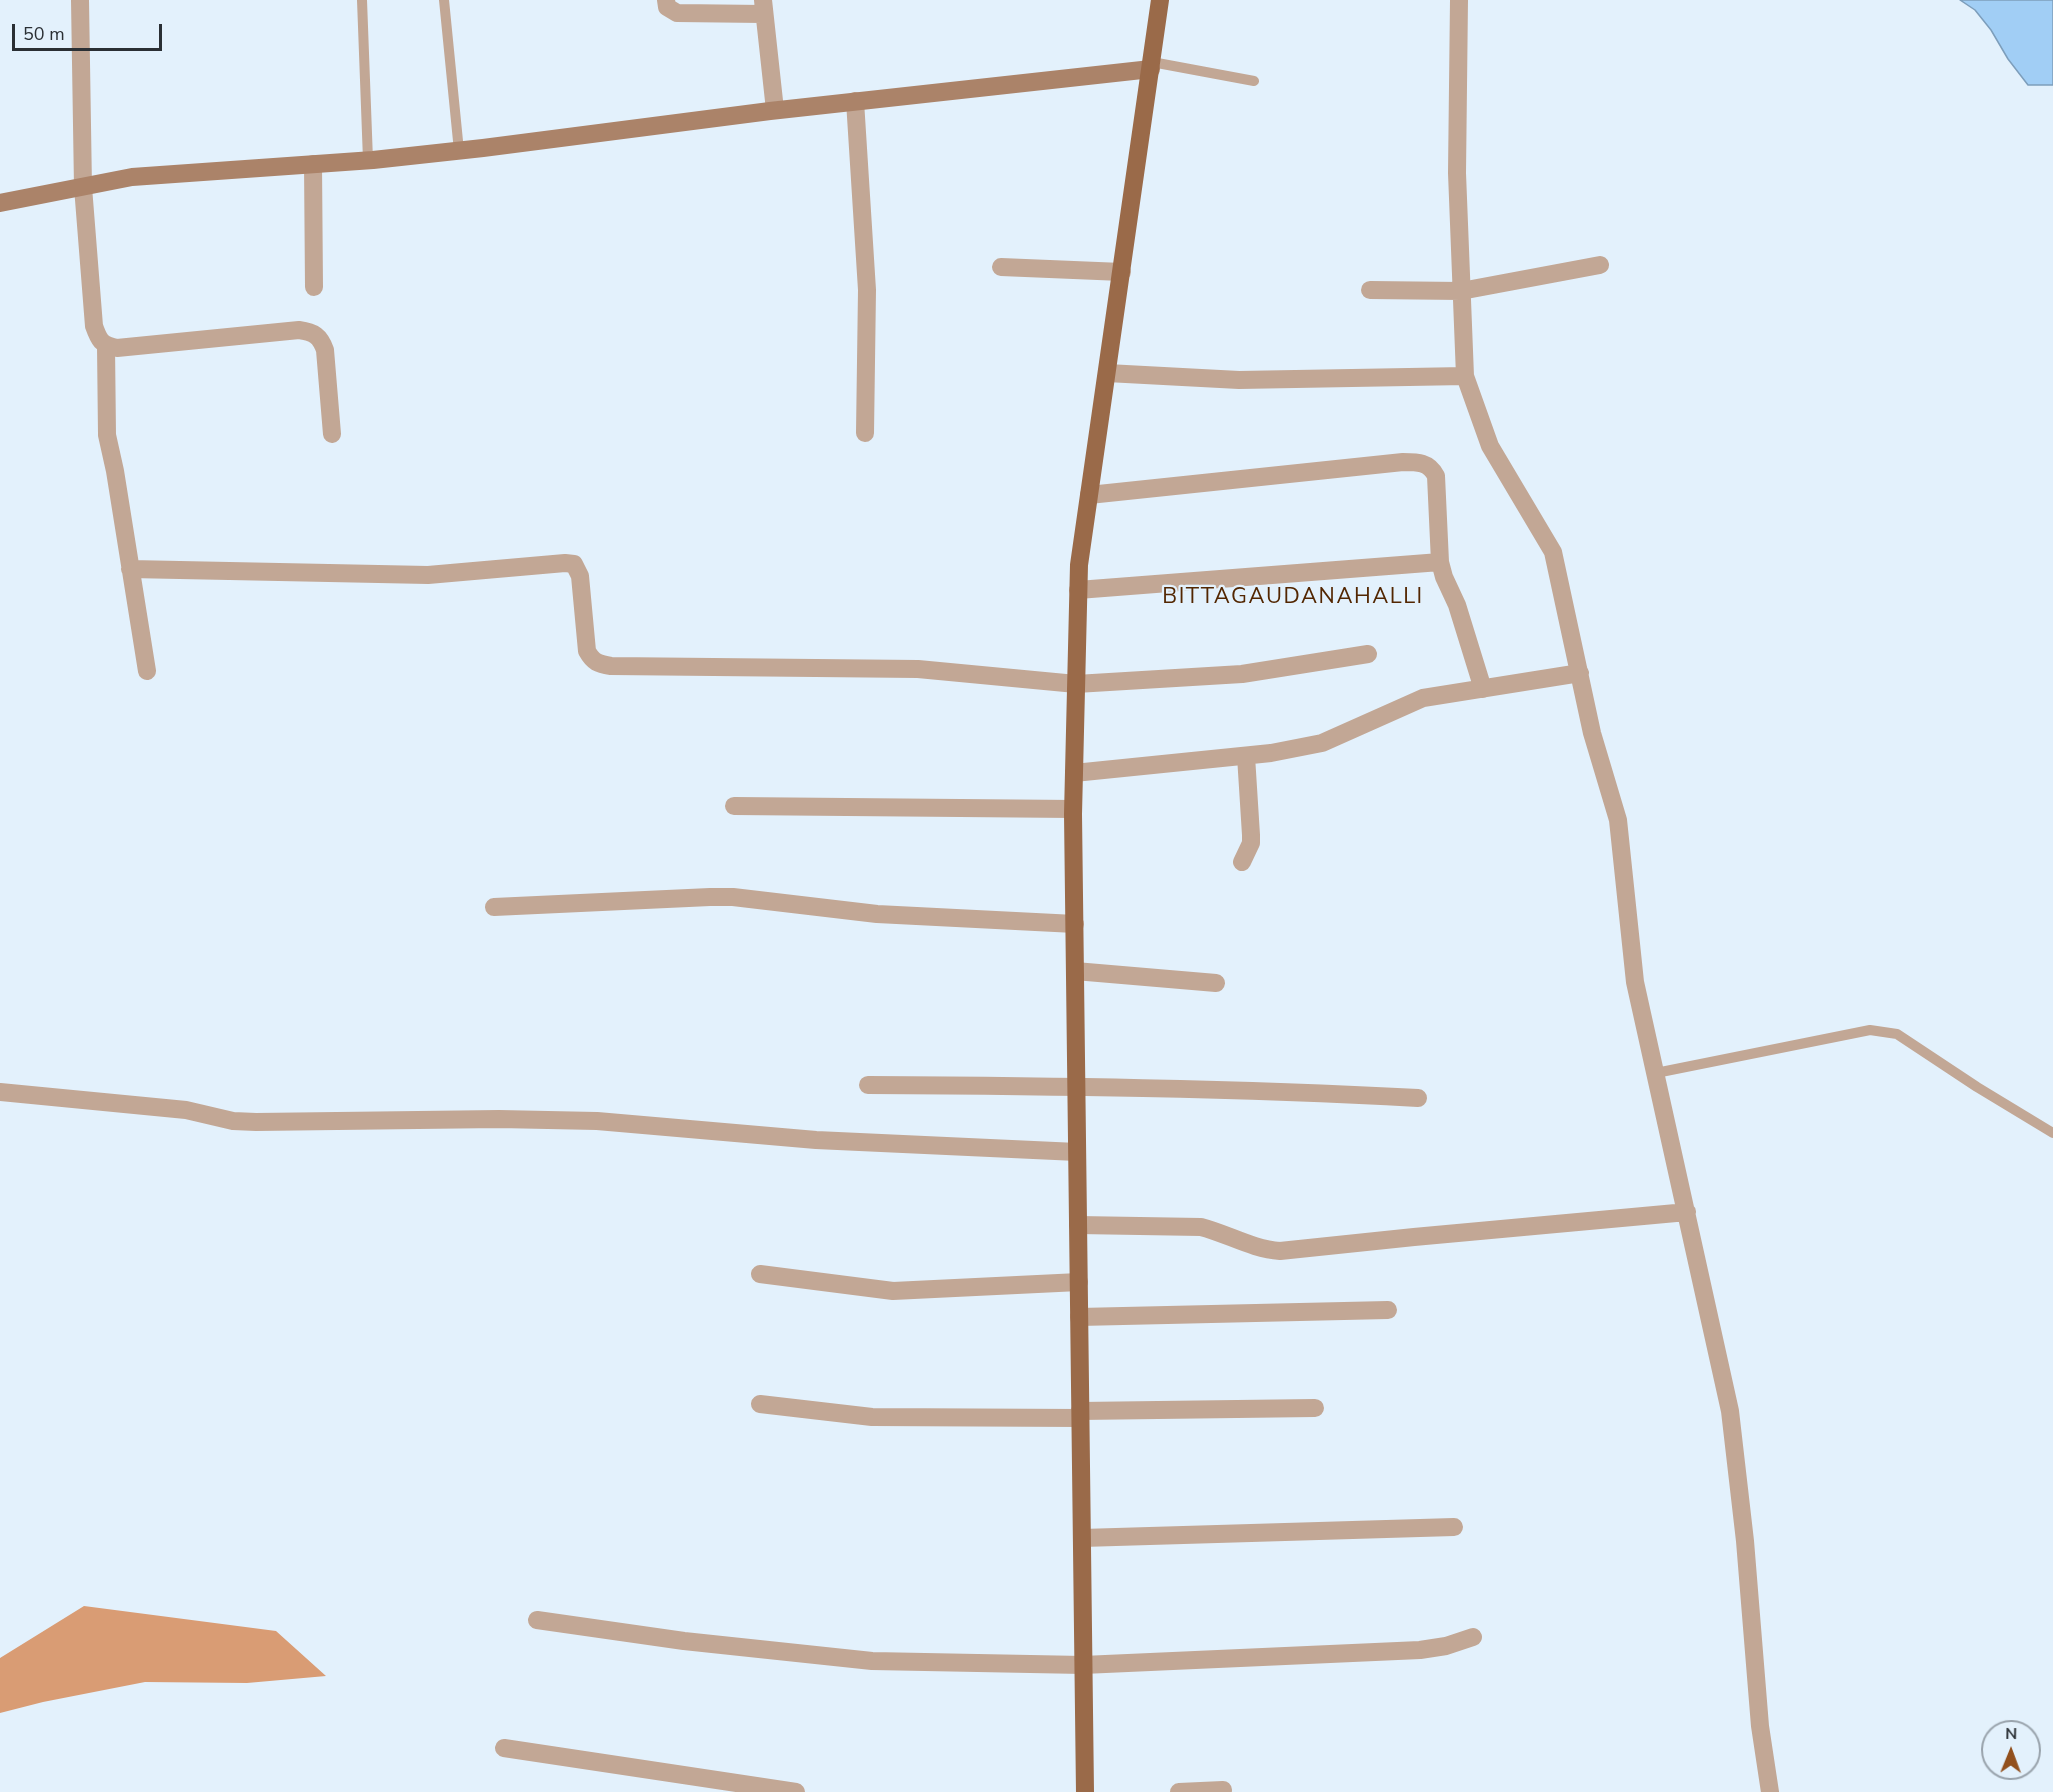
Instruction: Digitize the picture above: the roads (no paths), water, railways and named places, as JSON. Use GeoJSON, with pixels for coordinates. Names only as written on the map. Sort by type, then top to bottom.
{"type":"FeatureCollection","features":[{"type":"Feature","properties":{"kind":"main road"},"geometry":{"type":"LineString","coordinates":[[1084,1792],[1073,809],[1079,565],[1160,0]]}},
{"type":"Feature","properties":{"kind":"street"},"geometry":{"type":"LineString","coordinates":[[80,0],[83,187],[94,326],[99,339],[106,346],[117,348],[299,330],[312,331],[321,339],[325,350],[332,434]]}},
{"type":"Feature","properties":{"kind":"street"},"geometry":{"type":"LineString","coordinates":[[666,0],[667,7],[677,13],[763,7],[775,110]]}},
{"type":"Feature","properties":{"kind":"street"},"geometry":{"type":"LineString","coordinates":[[1459,0],[1457,173],[1465,376],[1490,446],[1553,552],[1594,739],[1618,820],[1635,982],[1730,1411],[1745,1541],[1760,1726],[1770,1792]]}},
{"type":"Feature","properties":{"kind":"street"},"geometry":{"type":"LineString","coordinates":[[0,203],[132,177],[459,151],[1151,65]]}},
{"type":"Feature","properties":{"kind":"street"},"geometry":{"type":"LineString","coordinates":[[855,101],[867,290],[864,433]]}},
{"type":"Feature","properties":{"kind":"street"},"geometry":{"type":"LineString","coordinates":[[313,164],[314,287]]}},
{"type":"Feature","properties":{"kind":"street"},"geometry":{"type":"LineString","coordinates":[[1371,290],[1461,291],[1600,265]]}},
{"type":"Feature","properties":{"kind":"street"},"geometry":{"type":"LineString","coordinates":[[1001,267],[1122,272]]}},
{"type":"Feature","properties":{"kind":"street"},"geometry":{"type":"LineString","coordinates":[[106,346],[107,435],[115,471],[147,670]]}},
{"type":"Feature","properties":{"kind":"street"},"geometry":{"type":"LineString","coordinates":[[1107,373],[1239,380],[1465,376]]}},
{"type":"Feature","properties":{"kind":"street"},"geometry":{"type":"LineString","coordinates":[[1089,495],[1421,462],[1431,468],[1436,476],[1440,562],[1457,605],[1483,688]]}},
{"type":"Feature","properties":{"kind":"street"},"geometry":{"type":"LineString","coordinates":[[1078,590],[1440,562]]}},
{"type":"Feature","properties":{"kind":"street"},"geometry":{"type":"LineString","coordinates":[[130,568],[429,575],[574,564],[580,576],[587,651],[592,660],[599,664],[918,669],[1076,684],[1242,674],[1368,654]]}},
{"type":"Feature","properties":{"kind":"street"},"geometry":{"type":"LineString","coordinates":[[1074,773],[1246,756],[1322,743],[1423,698],[1580,673]]}},
{"type":"Feature","properties":{"kind":"street"},"geometry":{"type":"LineString","coordinates":[[1242,862],[1251,843],[1246,756]]}},
{"type":"Feature","properties":{"kind":"street"},"geometry":{"type":"LineString","coordinates":[[734,806],[1073,809]]}},
{"type":"Feature","properties":{"kind":"street"},"geometry":{"type":"LineString","coordinates":[[494,907],[733,897],[877,914],[1075,924]]}},
{"type":"Feature","properties":{"kind":"street"},"geometry":{"type":"LineString","coordinates":[[1075,971],[1216,983]]}},
{"type":"Feature","properties":{"kind":"street"},"geometry":{"type":"LineString","coordinates":[[868,1085],[1076,1086],[1418,1098]]}},
{"type":"Feature","properties":{"kind":"street"},"geometry":{"type":"LineString","coordinates":[[0,1092],[186,1110],[233,1121],[499,1119],[597,1121],[816,1140],[1077,1152]]}},
{"type":"Feature","properties":{"kind":"street"},"geometry":{"type":"LineString","coordinates":[[1078,1225],[1201,1227],[1218,1231],[1263,1250],[1280,1251],[1687,1212]]}},
{"type":"Feature","properties":{"kind":"street"},"geometry":{"type":"LineString","coordinates":[[760,1274],[893,1291],[1079,1282]]}},
{"type":"Feature","properties":{"kind":"street"},"geometry":{"type":"LineString","coordinates":[[1079,1317],[1388,1310]]}},
{"type":"Feature","properties":{"kind":"street"},"geometry":{"type":"LineString","coordinates":[[760,1404],[872,1417],[1080,1415],[1315,1408]]}},
{"type":"Feature","properties":{"kind":"street"},"geometry":{"type":"LineString","coordinates":[[1082,1538],[1454,1527]]}},
{"type":"Feature","properties":{"kind":"street"},"geometry":{"type":"LineString","coordinates":[[537,1620],[684,1641],[872,1661],[1083,1665],[1420,1650],[1446,1646],[1473,1637]]}},
{"type":"Feature","properties":{"kind":"street"},"geometry":{"type":"LineString","coordinates":[[504,1748],[796,1792]]}},
{"type":"Feature","properties":{"kind":"street"},"geometry":{"type":"LineString","coordinates":[[1179,1792],[1223,1790]]}},
{"type":"Feature","properties":{"kind":"lane"},"geometry":{"type":"LineString","coordinates":[[362,0],[368,160]]}},
{"type":"Feature","properties":{"kind":"lane"},"geometry":{"type":"LineString","coordinates":[[444,0],[459,151]]}},
{"type":"Feature","properties":{"kind":"lane"},"geometry":{"type":"LineString","coordinates":[[1151,65],[1254,81]]}},
{"type":"Feature","properties":{"kind":"lane"},"geometry":{"type":"LineString","coordinates":[[1656,1073],[1870,1030],[1884,1031],[1897,1034],[1977,1087],[2053,1133]]}},
{"type":"Feature","properties":{"kind":"water"},"geometry":{"type":"Polygon","coordinates":[[[1960,0],[2053,0],[2053,85],[2028,85],[1975,10],[1960,0]]]}},
{"type":"Feature","properties":{"kind":"district","name":"BITTAGAUDANAHALLI"},"geometry":{"type":"Point","coordinates":[1293,598]}}]}
